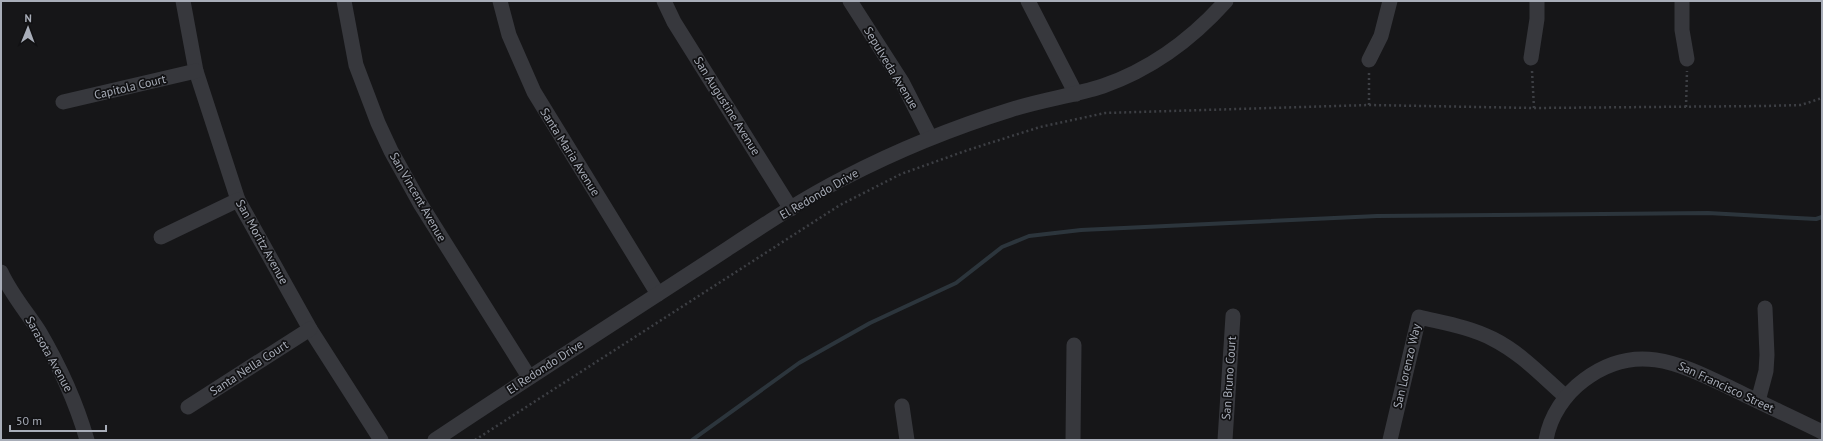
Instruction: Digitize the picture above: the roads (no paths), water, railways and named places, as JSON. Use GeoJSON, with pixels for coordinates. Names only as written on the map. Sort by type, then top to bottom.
{"type":"FeatureCollection","features":[{"type":"Feature","properties":{"kind":"street","name":"San Moritz Avenue"},"geometry":{"type":"LineString","coordinates":[[183,1],[196,71],[238,200],[310,329],[382,440]]}},
{"type":"Feature","properties":{"kind":"street","name":"San Vincent Avenue"},"geometry":{"type":"LineString","coordinates":[[344,1],[356,66],[378,123],[391,151],[421,205],[529,377]]}},
{"type":"Feature","properties":{"kind":"street","name":"Santa Maria Avenue"},"geometry":{"type":"LineString","coordinates":[[500,1],[509,35],[534,92],[658,294]]}},
{"type":"Feature","properties":{"kind":"street","name":"San Augustine Avenue"},"geometry":{"type":"LineString","coordinates":[[664,1],[674,22],[791,209]]}},
{"type":"Feature","properties":{"kind":"street","name":"Sepulveda Avenue"},"geometry":{"type":"LineString","coordinates":[[850,1],[902,82],[930,137]]}},
{"type":"Feature","properties":{"kind":"street"},"geometry":{"type":"LineString","coordinates":[[1028,1],[1076,94]]}},
{"type":"Feature","properties":{"kind":"street","name":"El Redondo Drive"},"geometry":{"type":"LineString","coordinates":[[435,440],[529,377],[658,294],[791,209],[841,179],[892,153],[930,137],[1012,109],[1076,94],[1116,81],[1152,63],[1190,37],[1226,1]]}},
{"type":"Feature","properties":{"kind":"street"},"geometry":{"type":"LineString","coordinates":[[1369,60],[1381,36],[1390,1]]}},
{"type":"Feature","properties":{"kind":"street"},"geometry":{"type":"LineString","coordinates":[[1531,58],[1537,19],[1537,1]]}},
{"type":"Feature","properties":{"kind":"street"},"geometry":{"type":"LineString","coordinates":[[1682,1],[1682,30],[1687,58]]}},
{"type":"Feature","properties":{"kind":"street","name":"Capitola Court"},"geometry":{"type":"LineString","coordinates":[[64,102],[196,71]]}},
{"type":"Feature","properties":{"kind":"street"},"geometry":{"type":"LineString","coordinates":[[161,237],[238,200]]}},
{"type":"Feature","properties":{"kind":"street","name":"Sarasota Avenue"},"geometry":{"type":"LineString","coordinates":[[1,272],[8,288],[39,332],[71,393],[87,440]]}},
{"type":"Feature","properties":{"kind":"street"},"geometry":{"type":"LineString","coordinates":[[1758,401],[1766,371],[1767,355],[1765,308]]}},
{"type":"Feature","properties":{"kind":"street","name":"San Bruno Court"},"geometry":{"type":"LineString","coordinates":[[1225,440],[1233,316]]}},
{"type":"Feature","properties":{"kind":"street","name":"San Lorenzo Way"},"geometry":{"type":"LineString","coordinates":[[1390,440],[1419,318],[1474,331],[1493,339],[1523,359],[1566,397]]}},
{"type":"Feature","properties":{"kind":"street","name":"Santa Nella Court"},"geometry":{"type":"LineString","coordinates":[[188,407],[310,329]]}},
{"type":"Feature","properties":{"kind":"street"},"geometry":{"type":"LineString","coordinates":[[1073,440],[1074,346]]}},
{"type":"Feature","properties":{"kind":"street","name":"San Francisco Street"},"geometry":{"type":"LineString","coordinates":[[1546,440],[1553,416],[1577,384],[1591,374],[1608,366],[1641,358],[1659,359],[1677,363],[1822,432]]}},
{"type":"Feature","properties":{"kind":"street"},"geometry":{"type":"LineString","coordinates":[[902,406],[906,440]]}},
{"type":"Feature","properties":{"kind":"waterway"},"geometry":{"type":"LineString","coordinates":[[692,440],[799,363],[870,323],[956,283],[1002,247],[1029,236],[1081,230],[1377,216],[1708,213],[1816,219],[1822,217]]}}]}
